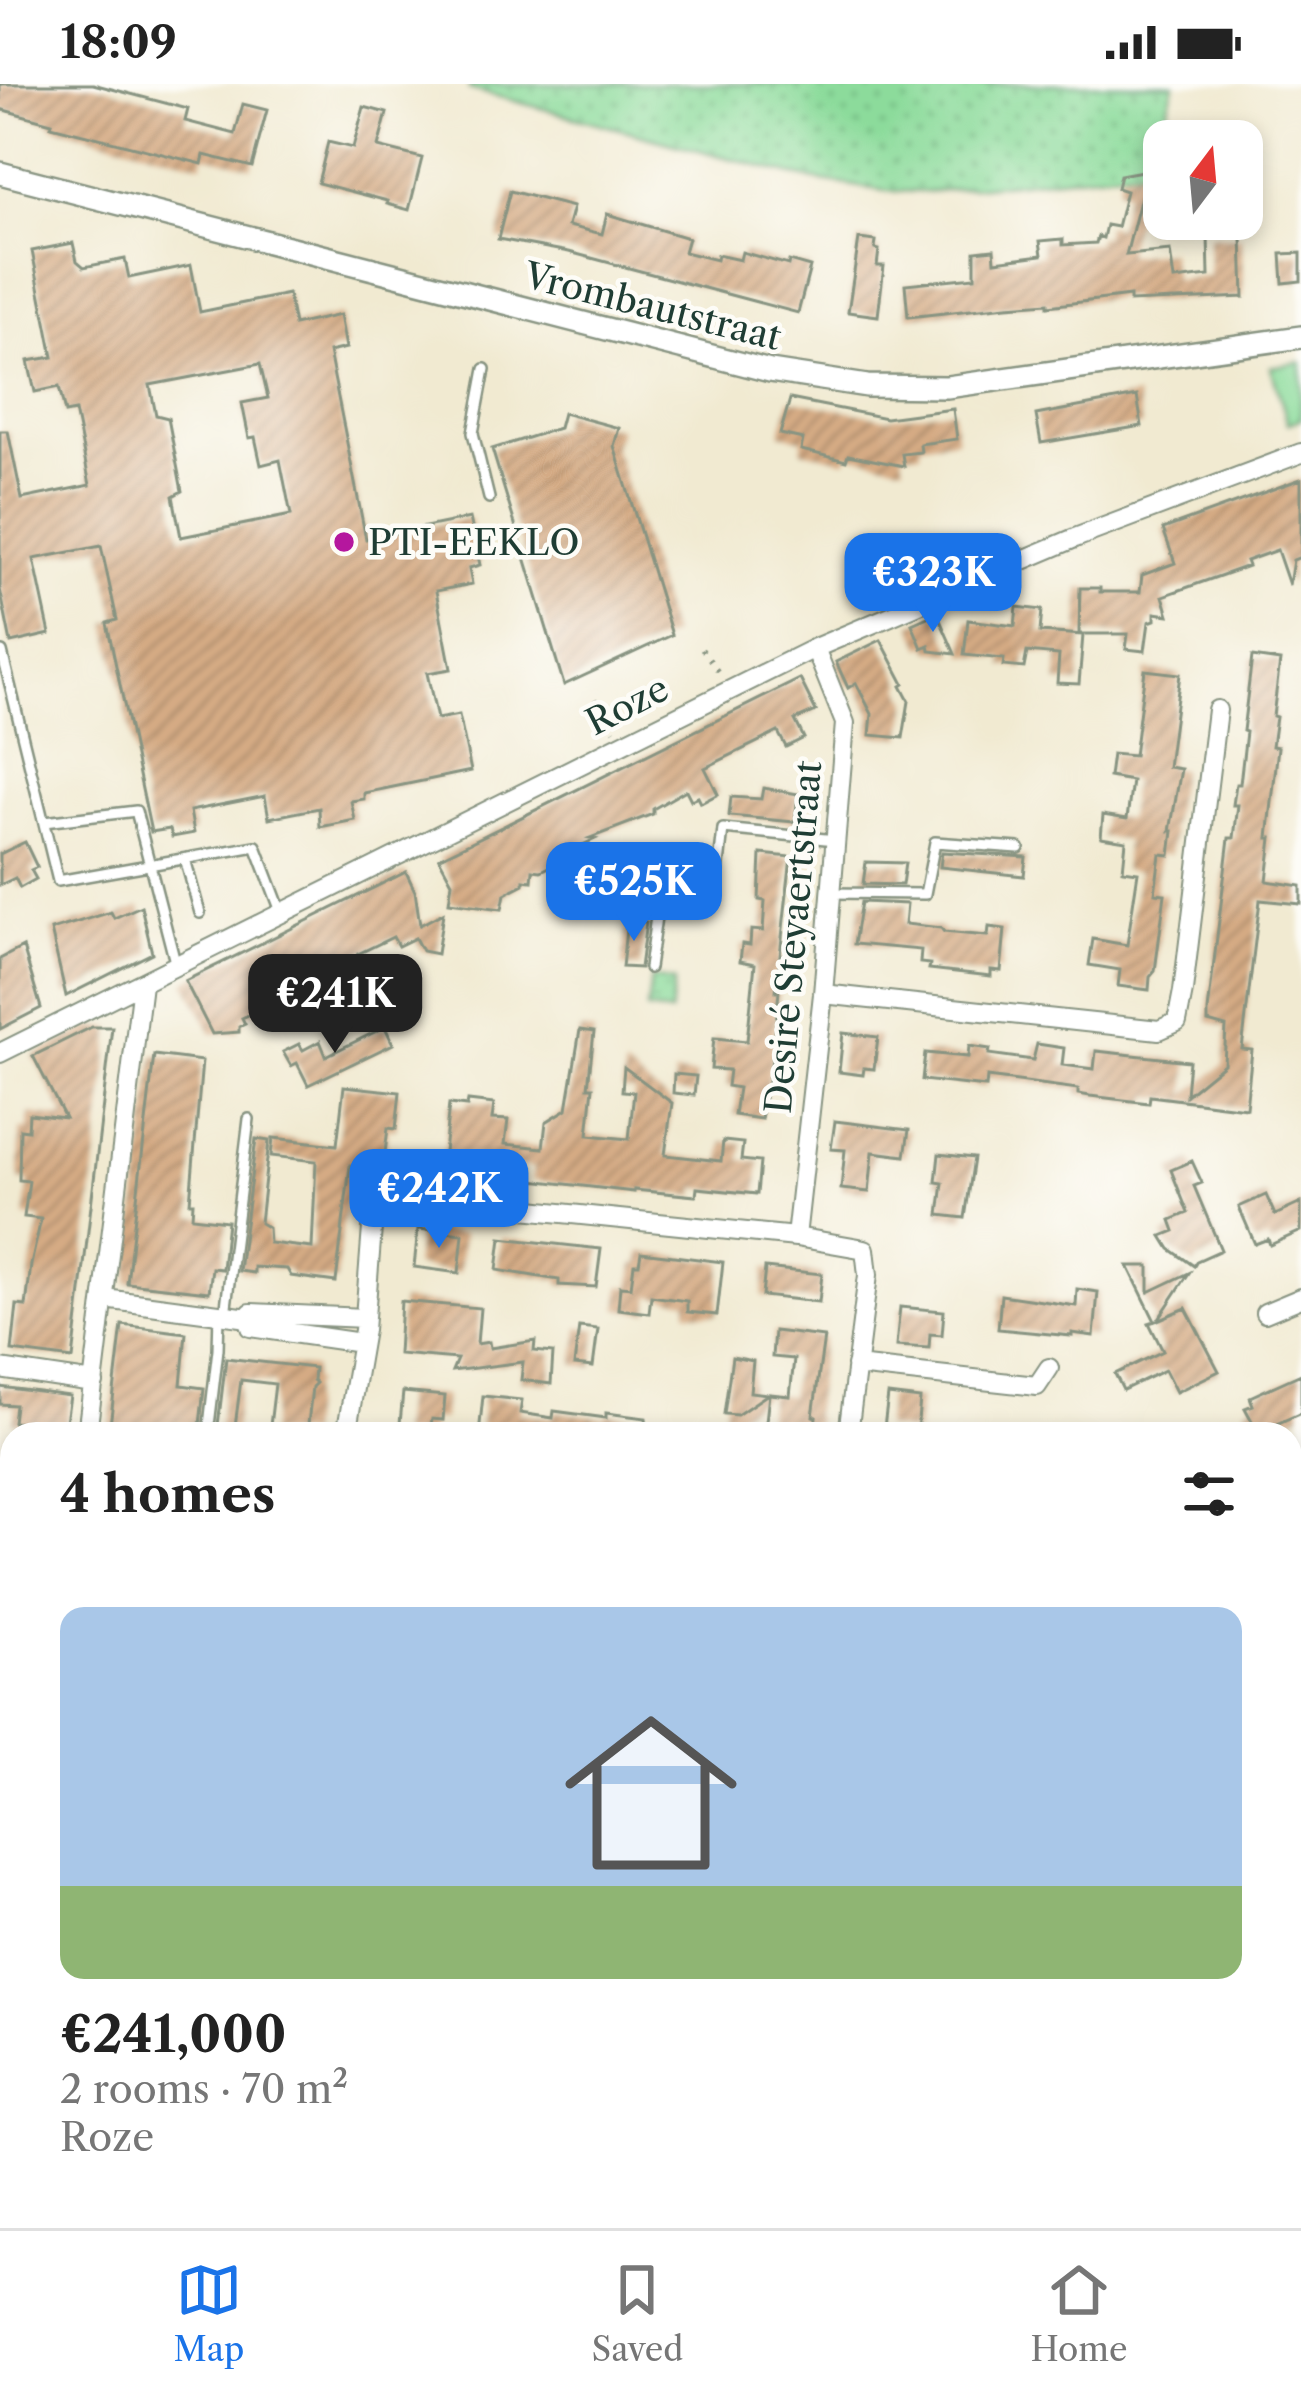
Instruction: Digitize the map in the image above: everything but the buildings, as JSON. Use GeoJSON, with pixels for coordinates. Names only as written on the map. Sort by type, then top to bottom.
{"type":"FeatureCollection","features":[{"type":"Feature","properties":{"kind":"street","name":"Vrombautstraat"},"geometry":{"type":"LineString","coordinates":[[0,173],[770,371],[851,384],[947,387],[1301,337]]}},
{"type":"Feature","properties":{"kind":"street","name":"Roze"},"geometry":{"type":"LineString","coordinates":[[0,1053],[815,648],[1075,538],[1301,453]]}},
{"type":"Feature","properties":{"kind":"street","name":"Desiré Steyaertstraat"},"geometry":{"type":"LineString","coordinates":[[796,1237],[823,994],[845,723],[815,648]]}},
{"type":"Feature","properties":{"kind":"street"},"geometry":{"type":"LineString","coordinates":[[823,994],[1159,1030],[1177,1022],[1217,710]]}},
{"type":"Feature","properties":{"kind":"street"},"geometry":{"type":"LineString","coordinates":[[89,1422],[142,984]]}},
{"type":"Feature","properties":{"kind":"street"},"geometry":{"type":"LineString","coordinates":[[348,1422],[362,1343],[374,1215],[394,1196],[796,1237],[865,1249],[868,1275],[849,1422]]}},
{"type":"Feature","properties":{"kind":"street"},"geometry":{"type":"LineString","coordinates":[[1265,1313],[1301,1298]]}},
{"type":"Feature","properties":{"kind":"street"},"geometry":{"type":"LineString","coordinates":[[105,1299],[249,1318]]}},
{"type":"Feature","properties":{"kind":"street"},"geometry":{"type":"LineString","coordinates":[[362,1343],[251,1327],[249,1318],[251,1312],[365,1318]]}},
{"type":"Feature","properties":{"kind":"street"},"geometry":{"type":"LineString","coordinates":[[856,1366],[1037,1386],[1049,1368]]}},
{"type":"Feature","properties":{"kind":"street"},"geometry":{"type":"LineString","coordinates":[[0,1369],[94,1383]]}},
{"type":"Feature","properties":{"kind":"lane"},"geometry":{"type":"LineString","coordinates":[[485,369],[473,434],[489,498]]}},
{"type":"Feature","properties":{"kind":"lane"},"geometry":{"type":"LineString","coordinates":[[2,652],[58,881],[256,846],[282,914]]}},
{"type":"Feature","properties":{"kind":"lane"},"geometry":{"type":"LineString","coordinates":[[44,822],[136,811],[176,967]]}},
{"type":"Feature","properties":{"kind":"lane"},"geometry":{"type":"LineString","coordinates":[[650,968],[658,902],[718,874],[723,829],[836,841]]}},
{"type":"Feature","properties":{"kind":"lane"},"geometry":{"type":"LineString","coordinates":[[832,893],[925,894],[934,842],[1019,848]]}},
{"type":"Feature","properties":{"kind":"lane"},"geometry":{"type":"LineString","coordinates":[[185,859],[200,913]]}},
{"type":"Feature","properties":{"kind":"lane"},"geometry":{"type":"LineString","coordinates":[[209,1422],[249,1119]]}},
{"type":"Feature","properties":{"kind":"path"},"geometry":{"type":"LineString","coordinates":[[702,649],[731,690]]}},
{"type":"Feature","properties":{"kind":"path"},"geometry":{"type":"LineString","coordinates":[[595,700],[623,744]]}},
{"type":"Feature","properties":{"kind":"green space"},"geometry":{"type":"Polygon","coordinates":[[[470,84],[1174,84],[1165,120],[1143,120],[1143,169],[926,192],[804,178],[469,89],[470,84]]]}},
{"type":"Feature","properties":{"kind":"green space"},"geometry":{"type":"Polygon","coordinates":[[[1301,362],[1301,419],[1288,423],[1271,367],[1301,362]]]}},
{"type":"Feature","properties":{"kind":"green space"},"geometry":{"type":"Polygon","coordinates":[[[651,978],[674,982],[670,1013],[647,1010],[651,978]]]}},
{"type":"Feature","properties":{"kind":"place","name":"PTI-EEKLO"},"geometry":{"type":"Point","coordinates":[344,542]}}]}
